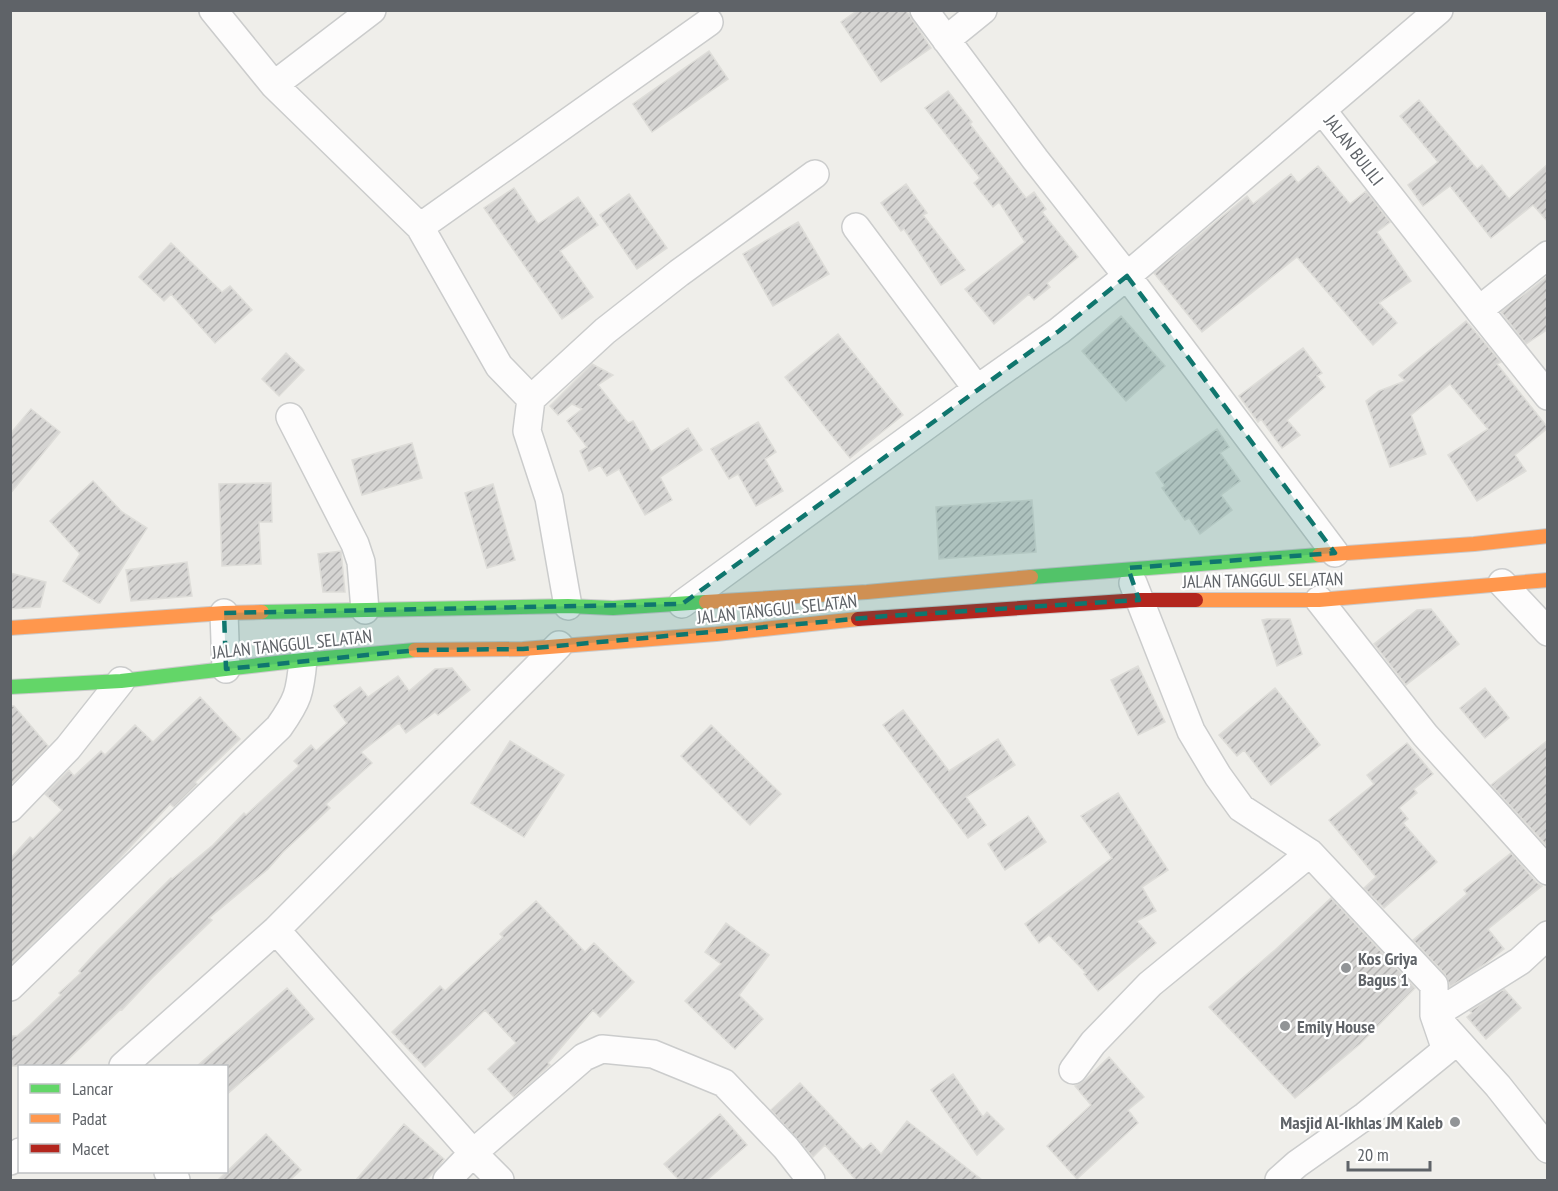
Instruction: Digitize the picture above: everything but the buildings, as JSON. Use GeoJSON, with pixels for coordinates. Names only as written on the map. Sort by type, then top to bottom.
{"type":"FeatureCollection","features":[{"type":"Feature","properties":{"kind":"street"},"geometry":{"type":"LineString","coordinates":[[213,10],[273,86],[420,227],[499,366],[531,399]]}},
{"type":"Feature","properties":{"kind":"street"},"geometry":{"type":"LineString","coordinates":[[273,86],[372,10]]}},
{"type":"Feature","properties":{"kind":"street"},"geometry":{"type":"LineString","coordinates":[[924,10],[1335,553]]}},
{"type":"Feature","properties":{"kind":"street"},"geometry":{"type":"LineString","coordinates":[[946,40],[983,10]]}},
{"type":"Feature","properties":{"kind":"street","name":"JALAN BULILI"},"geometry":{"type":"LineString","coordinates":[[1439,10],[1322,110],[1548,396]]}},
{"type":"Feature","properties":{"kind":"street"},"geometry":{"type":"LineString","coordinates":[[420,227],[709,22]]}},
{"type":"Feature","properties":{"kind":"street"},"geometry":{"type":"LineString","coordinates":[[682,604],[1059,331],[1322,110]]}},
{"type":"Feature","properties":{"kind":"street"},"geometry":{"type":"LineString","coordinates":[[568,606],[549,498],[527,431],[531,399],[605,331],[679,273],[815,174]]}},
{"type":"Feature","properties":{"kind":"street"},"geometry":{"type":"LineString","coordinates":[[856,227],[977,389]]}},
{"type":"Feature","properties":{"kind":"street"},"geometry":{"type":"LineString","coordinates":[[1479,310],[1548,255]]}},
{"type":"Feature","properties":{"kind":"street"},"geometry":{"type":"LineString","coordinates":[[290,417],[355,544],[361,562],[365,610]]}},
{"type":"Feature","properties":{"kind":"street","name":"JALAN TANGGUL SELATAN"},"geometry":{"type":"LineString","coordinates":[[10,628],[224,613],[568,606],[613,608],[682,604],[867,592],[1128,568],[1474,544],[1548,536]]}},
{"type":"Feature","properties":{"kind":"street"},"geometry":{"type":"LineString","coordinates":[[1128,568],[1191,731],[1218,776],[1241,808],[1310,853],[1434,985],[1434,1015],[1446,1050],[1365,1116],[1297,1164],[1279,1180]]}},
{"type":"Feature","properties":{"kind":"street","name":"JALAN TANGGUL SELATAN"},"geometry":{"type":"LineString","coordinates":[[10,687],[121,681],[303,660],[418,650],[523,649],[716,634],[887,616],[1139,600],[1319,600],[1548,580]]}},
{"type":"Feature","properties":{"kind":"street"},"geometry":{"type":"LineString","coordinates":[[1502,583],[1548,632]]}},
{"type":"Feature","properties":{"kind":"street"},"geometry":{"type":"LineString","coordinates":[[1319,600],[1425,735],[1548,871]]}},
{"type":"Feature","properties":{"kind":"street"},"geometry":{"type":"LineString","coordinates":[[224,613],[226,669]]}},
{"type":"Feature","properties":{"kind":"street"},"geometry":{"type":"LineString","coordinates":[[124,1065],[276,930],[559,645]]}},
{"type":"Feature","properties":{"kind":"street"},"geometry":{"type":"LineString","coordinates":[[10,987],[279,727],[296,704],[301,685],[303,660]]}},
{"type":"Feature","properties":{"kind":"street"},"geometry":{"type":"LineString","coordinates":[[10,808],[68,748],[121,681]]}},
{"type":"Feature","properties":{"kind":"street"},"geometry":{"type":"LineString","coordinates":[[1073,1070],[1094,1042],[1150,984],[1310,853]]}},
{"type":"Feature","properties":{"kind":"street"},"geometry":{"type":"LineString","coordinates":[[276,930],[500,1180]]}},
{"type":"Feature","properties":{"kind":"street"},"geometry":{"type":"LineString","coordinates":[[1434,1015],[1520,961],[1548,935]]}},
{"type":"Feature","properties":{"kind":"street"},"geometry":{"type":"LineString","coordinates":[[1434,1015],[1498,1086],[1548,1149]]}},
{"type":"Feature","properties":{"kind":"street"},"geometry":{"type":"LineString","coordinates":[[447,1180],[473,1152],[584,1056],[602,1049],[653,1054],[724,1083],[786,1149],[811,1180]]}},
{"type":"Feature","properties":{"kind":"highlighted area"},"geometry":{"type":"Polygon","coordinates":[[[1127,276],[1335,553],[1128,568],[1139,600],[887,616],[523,649],[418,650],[226,669],[224,613],[682,604],[1059,331],[1127,276]]]}},
{"type":"Feature","properties":{"kind":"traffic: fast"},"geometry":{"type":"LineString","coordinates":[[1031,577],[1319,555]]}},
{"type":"Feature","properties":{"kind":"traffic: fast"},"geometry":{"type":"LineString","coordinates":[[262,612],[568,606],[613,608],[706,602]]}},
{"type":"Feature","properties":{"kind":"traffic: fast"},"geometry":{"type":"LineString","coordinates":[[10,687],[121,681],[415,650]]}},
{"type":"Feature","properties":{"kind":"traffic: slow"},"geometry":{"type":"LineString","coordinates":[[1319,555],[1474,544],[1548,536]]}},
{"type":"Feature","properties":{"kind":"traffic: slow"},"geometry":{"type":"LineString","coordinates":[[706,602],[867,592],[1031,577]]}},
{"type":"Feature","properties":{"kind":"traffic: slow"},"geometry":{"type":"LineString","coordinates":[[1196,600],[1319,600],[1548,580]]}},
{"type":"Feature","properties":{"kind":"traffic: slow"},"geometry":{"type":"LineString","coordinates":[[10,628],[262,612]]}},
{"type":"Feature","properties":{"kind":"traffic: slow"},"geometry":{"type":"LineString","coordinates":[[415,650],[523,649],[716,634],[858,619]]}},
{"type":"Feature","properties":{"kind":"traffic: jam"},"geometry":{"type":"LineString","coordinates":[[858,619],[1139,600],[1196,600]]}},
{"type":"Feature","properties":{"kind":"place","name":"Kos Griya Bagus 1"},"geometry":{"type":"Point","coordinates":[1346,968]}},
{"type":"Feature","properties":{"kind":"place","name":"Emily House"},"geometry":{"type":"Point","coordinates":[1285,1026]}},
{"type":"Feature","properties":{"kind":"place","name":"Masjid Al-Ikhlas JM Kaleb"},"geometry":{"type":"Point","coordinates":[1455,1122]}}]}
